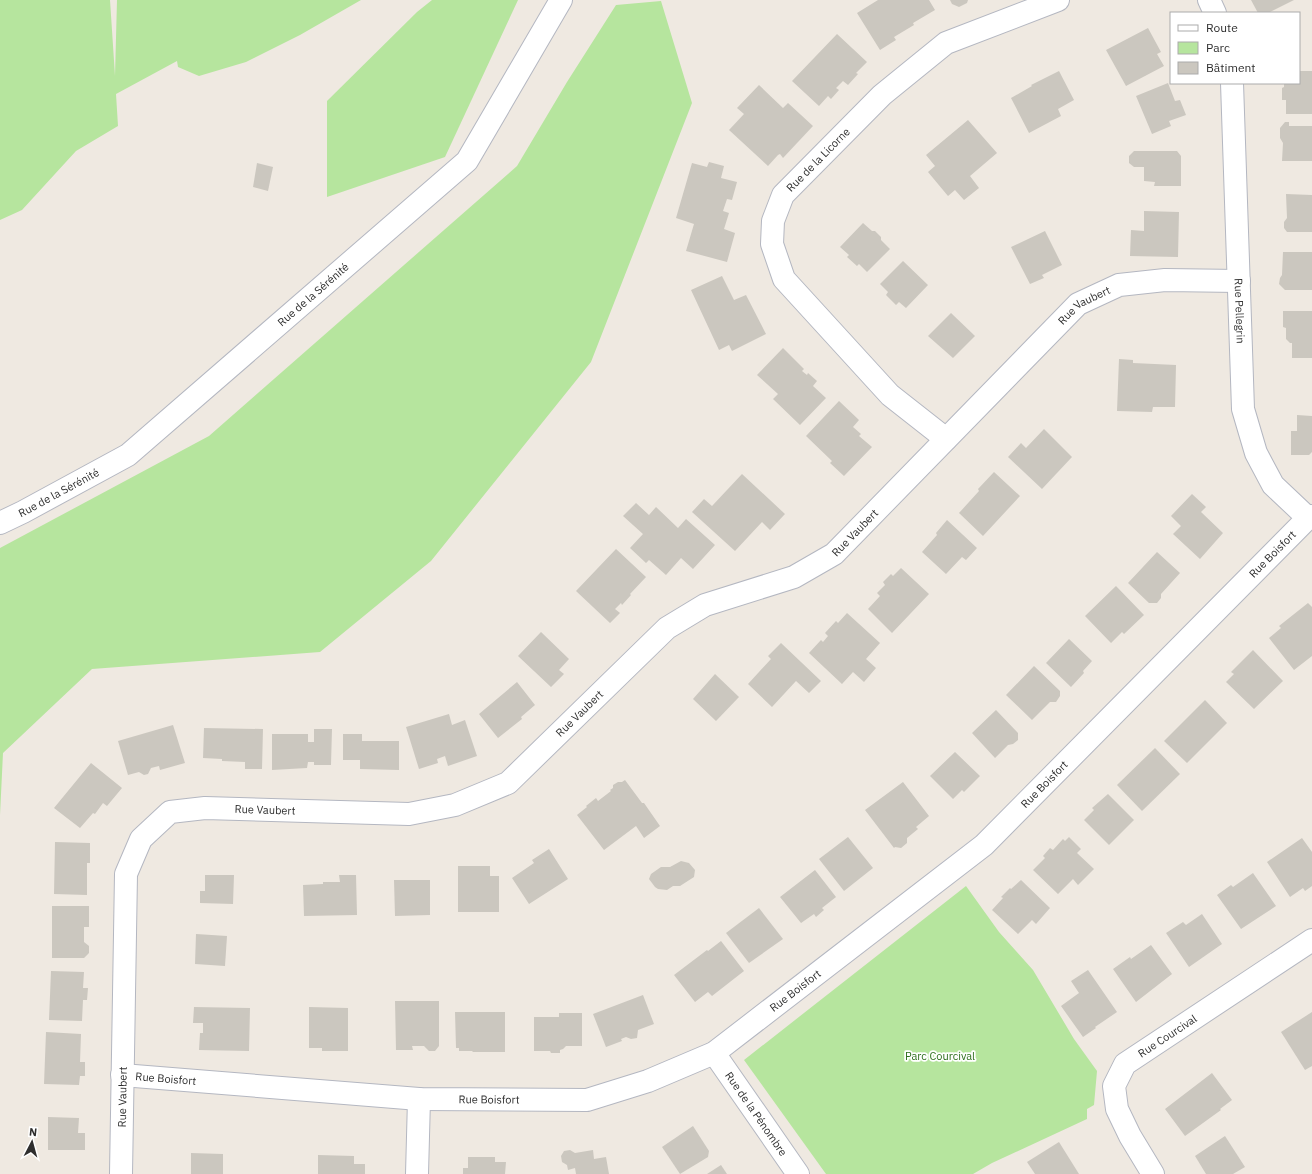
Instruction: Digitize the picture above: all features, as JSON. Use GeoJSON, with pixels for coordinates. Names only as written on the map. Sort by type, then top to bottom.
{"type":"FeatureCollection","features":[{"type":"Feature","properties":{"kind":"street","name":"Rue de la Sérénité"},"geometry":{"type":"LineString","coordinates":[[0,523],[128,455],[468,161],[561,0]]}},
{"type":"Feature","properties":{"kind":"street","name":"Rue de la Licorne"},"geometry":{"type":"LineString","coordinates":[[946,439],[890,395],[784,279],[772,244],[773,221],[784,194],[882,96],[946,43],[1058,0]]}},
{"type":"Feature","properties":{"kind":"street"},"geometry":{"type":"LineString","coordinates":[[1209,0],[1215,12]]}},
{"type":"Feature","properties":{"kind":"street","name":"Rue Pellegrin"},"geometry":{"type":"LineString","coordinates":[[1232,84],[1243,409],[1256,453],[1272,485],[1310,517]]}},
{"type":"Feature","properties":{"kind":"street","name":"Rue Vaubert"},"geometry":{"type":"LineString","coordinates":[[121,1174],[126,874],[141,839],[170,812],[205,808],[409,814],[454,805],[508,783],[667,628],[705,605],[794,577],[834,554],[1078,304],[1119,285],[1165,280],[1239,281]]}},
{"type":"Feature","properties":{"kind":"street","name":"Rue Boisfort"},"geometry":{"type":"LineString","coordinates":[[122,1075],[419,1099],[587,1100],[648,1081],[714,1053],[984,845],[1310,517]]}},
{"type":"Feature","properties":{"kind":"street","name":"Rue Courcival"},"geometry":{"type":"LineString","coordinates":[[1153,1174],[1130,1136],[1117,1108],[1114,1086],[1125,1064],[1312,940]]}},
{"type":"Feature","properties":{"kind":"street","name":"Rue de la Pénombre"},"geometry":{"type":"LineString","coordinates":[[714,1053],[798,1174]]}},
{"type":"Feature","properties":{"kind":"street"},"geometry":{"type":"LineString","coordinates":[[417,1174],[419,1099]]}},
{"type":"Feature","properties":{"kind":"green space"},"geometry":{"type":"Polygon","coordinates":[[[0,0],[110,0],[115,76],[117,0],[361,0],[300,35],[246,62],[199,76],[178,67],[177,61],[116,94],[118,126],[76,151],[22,210],[0,220],[0,0]]]}},
{"type":"Feature","properties":{"kind":"green space"},"geometry":{"type":"Polygon","coordinates":[[[432,0],[518,0],[445,157],[327,197],[327,101],[417,12],[432,0]]]}},
{"type":"Feature","properties":{"kind":"green space"},"geometry":{"type":"Polygon","coordinates":[[[661,1],[692,103],[591,362],[431,561],[320,652],[92,669],[3,753],[0,815],[0,548],[209,436],[517,166],[567,82],[616,5],[661,1]]]}},
{"type":"Feature","properties":{"kind":"green space","name":"Parc Courcival"},"geometry":{"type":"Polygon","coordinates":[[[966,886],[999,932],[1033,970],[1074,1039],[1097,1071],[1094,1105],[1087,1109],[1087,1119],[992,1163],[973,1174],[826,1174],[744,1060],[966,886]]]}},
{"type":"Feature","properties":{"kind":"building"},"geometry":{"type":"Polygon","coordinates":[[[878,0],[929,0],[935,10],[913,23],[914,25],[894,37],[896,40],[880,50],[857,13],[878,0]]]}},
{"type":"Feature","properties":{"kind":"building"},"geometry":{"type":"Polygon","coordinates":[[[950,0],[968,0],[967,3],[959,7],[952,4],[950,0]]]}},
{"type":"Feature","properties":{"kind":"building"},"geometry":{"type":"Polygon","coordinates":[[[1251,0],[1294,0],[1270,12],[1257,12],[1251,0]]]}},
{"type":"Feature","properties":{"kind":"building"},"geometry":{"type":"Polygon","coordinates":[[[1148,28],[1161,52],[1157,54],[1164,66],[1126,86],[1106,50],[1148,28]]]}},
{"type":"Feature","properties":{"kind":"building"},"geometry":{"type":"Polygon","coordinates":[[[837,34],[867,62],[856,73],[858,74],[848,85],[843,81],[836,88],[839,90],[831,99],[828,96],[819,106],[792,81],[837,34]]]}},
{"type":"Feature","properties":{"kind":"building"},"geometry":{"type":"Polygon","coordinates":[[[1059,71],[1074,100],[1058,109],[1061,116],[1029,133],[1011,98],[1032,86],[1031,85],[1059,71]]]}},
{"type":"Feature","properties":{"kind":"building"},"geometry":{"type":"Polygon","coordinates":[[[1300,71],[1312,71],[1312,114],[1286,114],[1286,100],[1282,100],[1282,88],[1284,87],[1284,84],[1300,84],[1300,71]]]}},
{"type":"Feature","properties":{"kind":"building"},"geometry":{"type":"Polygon","coordinates":[[[1168,83],[1175,101],[1180,100],[1186,115],[1169,121],[1171,126],[1152,134],[1136,96],[1168,83]]]}},
{"type":"Feature","properties":{"kind":"building"},"geometry":{"type":"Polygon","coordinates":[[[759,85],[783,108],[788,103],[813,126],[783,158],[780,154],[778,155],[768,166],[729,130],[744,114],[737,108],[759,85]]]}},
{"type":"Feature","properties":{"kind":"building"},"geometry":{"type":"Polygon","coordinates":[[[968,120],[997,153],[970,176],[979,188],[964,200],[955,190],[948,196],[928,172],[935,166],[926,155],[968,120]]]}},
{"type":"Feature","properties":{"kind":"building"},"geometry":{"type":"Polygon","coordinates":[[[1285,122],[1289,122],[1289,126],[1312,126],[1312,161],[1282,161],[1283,143],[1280,138],[1280,128],[1285,122]]]}},
{"type":"Feature","properties":{"kind":"building"},"geometry":{"type":"Polygon","coordinates":[[[1134,151],[1177,151],[1181,156],[1181,186],[1154,186],[1155,182],[1144,181],[1144,167],[1134,167],[1129,163],[1129,156],[1134,151]]]}},
{"type":"Feature","properties":{"kind":"building"},"geometry":{"type":"Polygon","coordinates":[[[709,162],[724,166],[721,178],[737,182],[732,200],[727,199],[723,211],[729,213],[724,229],[735,233],[727,262],[686,251],[694,224],[676,218],[692,163],[707,167],[709,162]]]}},
{"type":"Feature","properties":{"kind":"building"},"geometry":{"type":"Polygon","coordinates":[[[257,163],[273,167],[268,191],[253,187],[257,163]]]}},
{"type":"Feature","properties":{"kind":"building"},"geometry":{"type":"Polygon","coordinates":[[[1286,194],[1312,195],[1312,232],[1287,232],[1284,228],[1284,222],[1287,218],[1286,194]]]}},
{"type":"Feature","properties":{"kind":"building"},"geometry":{"type":"Polygon","coordinates":[[[1144,211],[1179,212],[1178,257],[1130,256],[1131,230],[1144,231],[1144,211]]]}},
{"type":"Feature","properties":{"kind":"building"},"geometry":{"type":"Polygon","coordinates":[[[863,223],[872,231],[875,231],[890,249],[867,272],[859,264],[857,266],[847,257],[849,255],[840,247],[863,223]]]}},
{"type":"Feature","properties":{"kind":"building"},"geometry":{"type":"Polygon","coordinates":[[[1045,231],[1062,265],[1042,275],[1044,278],[1030,284],[1011,247],[1045,231]]]}},
{"type":"Feature","properties":{"kind":"building"},"geometry":{"type":"Polygon","coordinates":[[[1283,252],[1312,252],[1312,290],[1285,290],[1279,284],[1282,275],[1283,252]]]}},
{"type":"Feature","properties":{"kind":"building"},"geometry":{"type":"Polygon","coordinates":[[[903,261],[928,285],[906,308],[899,302],[896,305],[886,295],[888,292],[880,284],[903,261]]]}},
{"type":"Feature","properties":{"kind":"building"},"geometry":{"type":"Polygon","coordinates":[[[722,276],[734,300],[746,295],[766,334],[732,351],[729,345],[719,350],[691,290],[722,276]]]}},
{"type":"Feature","properties":{"kind":"building"},"geometry":{"type":"Polygon","coordinates":[[[1283,311],[1312,311],[1312,358],[1292,358],[1292,343],[1286,339],[1286,328],[1283,327],[1283,311]]]}},
{"type":"Feature","properties":{"kind":"building"},"geometry":{"type":"Polygon","coordinates":[[[951,313],[975,336],[953,358],[928,336],[951,313]]]}},
{"type":"Feature","properties":{"kind":"building"},"geometry":{"type":"Polygon","coordinates":[[[783,348],[804,369],[802,371],[807,375],[808,373],[817,381],[813,386],[826,398],[800,425],[773,399],[778,394],[757,375],[783,348]]]}},
{"type":"Feature","properties":{"kind":"building"},"geometry":{"type":"Polygon","coordinates":[[[1119,359],[1133,360],[1133,363],[1176,365],[1175,407],[1153,407],[1152,412],[1117,411],[1119,359]]]}},
{"type":"Feature","properties":{"kind":"building"},"geometry":{"type":"Polygon","coordinates":[[[839,401],[859,420],[853,427],[861,434],[859,436],[872,447],[844,476],[830,463],[832,461],[806,436],[839,401]]]}},
{"type":"Feature","properties":{"kind":"building"},"geometry":{"type":"Polygon","coordinates":[[[1297,415],[1312,416],[1312,452],[1309,455],[1291,455],[1291,431],[1297,431],[1297,415]]]}},
{"type":"Feature","properties":{"kind":"building"},"geometry":{"type":"Polygon","coordinates":[[[1044,429],[1072,457],[1042,489],[1008,457],[1021,443],[1026,448],[1044,429]]]}},
{"type":"Feature","properties":{"kind":"building"},"geometry":{"type":"Polygon","coordinates":[[[994,472],[1020,496],[983,536],[959,513],[994,472]]]}},
{"type":"Feature","properties":{"kind":"building"},"geometry":{"type":"Polygon","coordinates":[[[742,474],[785,514],[770,530],[762,522],[735,551],[692,512],[704,499],[712,506],[742,474]]]}},
{"type":"Feature","properties":{"kind":"building"},"geometry":{"type":"Polygon","coordinates":[[[1192,494],[1206,507],[1201,512],[1223,533],[1200,559],[1173,534],[1181,526],[1171,516],[1192,494]]]}},
{"type":"Feature","properties":{"kind":"building"},"geometry":{"type":"Polygon","coordinates":[[[636,503],[649,515],[656,507],[678,528],[686,519],[715,545],[693,569],[681,558],[666,575],[649,560],[646,563],[630,548],[643,534],[623,516],[636,503]]]}},
{"type":"Feature","properties":{"kind":"building"},"geometry":{"type":"Polygon","coordinates":[[[947,520],[977,548],[966,560],[962,557],[946,574],[922,552],[937,535],[936,533],[947,520]]]}},
{"type":"Feature","properties":{"kind":"building"},"geometry":{"type":"Polygon","coordinates":[[[616,549],[646,577],[622,605],[621,603],[615,609],[620,613],[610,623],[576,591],[616,549]]]}},
{"type":"Feature","properties":{"kind":"building"},"geometry":{"type":"Polygon","coordinates":[[[1157,552],[1180,573],[1161,594],[1161,598],[1157,603],[1149,603],[1128,583],[1157,552]]]}},
{"type":"Feature","properties":{"kind":"building"},"geometry":{"type":"Polygon","coordinates":[[[901,568],[929,594],[892,633],[868,609],[880,596],[877,593],[885,585],[883,582],[891,574],[893,576],[901,568]]]}},
{"type":"Feature","properties":{"kind":"building"},"geometry":{"type":"Polygon","coordinates":[[[1116,586],[1144,615],[1124,634],[1122,632],[1111,643],[1085,616],[1116,586]]]}},
{"type":"Feature","properties":{"kind":"building"},"geometry":{"type":"Polygon","coordinates":[[[1308,603],[1312,607],[1312,656],[1294,670],[1269,638],[1281,628],[1279,626],[1308,603]]]}},
{"type":"Feature","properties":{"kind":"building"},"geometry":{"type":"Polygon","coordinates":[[[847,613],[880,643],[866,659],[876,668],[864,682],[853,672],[842,684],[809,653],[821,640],[823,642],[828,636],[825,633],[836,621],[838,623],[847,613]]]}},
{"type":"Feature","properties":{"kind":"building"},"geometry":{"type":"Polygon","coordinates":[[[541,632],[569,659],[559,670],[564,674],[551,687],[518,656],[541,632]]]}},
{"type":"Feature","properties":{"kind":"building"},"geometry":{"type":"Polygon","coordinates":[[[1069,639],[1092,661],[1083,671],[1084,673],[1071,687],[1046,663],[1069,639]]]}},
{"type":"Feature","properties":{"kind":"building"},"geometry":{"type":"Polygon","coordinates":[[[781,643],[821,681],[809,693],[796,681],[772,707],[748,684],[771,659],[768,656],[781,643]]]}},
{"type":"Feature","properties":{"kind":"building"},"geometry":{"type":"Polygon","coordinates":[[[1253,650],[1283,681],[1254,709],[1226,682],[1234,674],[1231,672],[1253,650]]]}},
{"type":"Feature","properties":{"kind":"building"},"geometry":{"type":"Polygon","coordinates":[[[1034,666],[1060,691],[1060,696],[1056,702],[1050,702],[1032,720],[1006,695],[1034,666]]]}},
{"type":"Feature","properties":{"kind":"building"},"geometry":{"type":"Polygon","coordinates":[[[715,674],[739,697],[716,721],[693,699],[715,674]]]}},
{"type":"Feature","properties":{"kind":"building"},"geometry":{"type":"Polygon","coordinates":[[[517,682],[535,705],[521,717],[522,719],[498,738],[479,714],[517,682]]]}},
{"type":"Feature","properties":{"kind":"building"},"geometry":{"type":"Polygon","coordinates":[[[1205,700],[1227,723],[1187,763],[1164,741],[1205,700]]]}},
{"type":"Feature","properties":{"kind":"building"},"geometry":{"type":"Polygon","coordinates":[[[996,710],[1018,733],[1018,740],[1013,744],[1008,745],[995,758],[972,733],[996,710]]]}},
{"type":"Feature","properties":{"kind":"building"},"geometry":{"type":"Polygon","coordinates":[[[449,714],[452,725],[465,720],[477,756],[448,766],[445,756],[437,759],[438,763],[419,769],[406,727],[449,714]]]}},
{"type":"Feature","properties":{"kind":"building"},"geometry":{"type":"Polygon","coordinates":[[[173,725],[185,763],[160,770],[159,766],[151,768],[148,774],[144,775],[139,772],[128,775],[118,741],[173,725]]]}},
{"type":"Feature","properties":{"kind":"building"},"geometry":{"type":"Polygon","coordinates":[[[204,728],[263,729],[262,769],[245,769],[245,762],[203,758],[204,728]]]}},
{"type":"Feature","properties":{"kind":"building"},"geometry":{"type":"Polygon","coordinates":[[[314,729],[332,729],[331,765],[314,765],[314,762],[308,762],[307,768],[272,770],[272,734],[308,734],[308,742],[314,742],[314,729]]]}},
{"type":"Feature","properties":{"kind":"building"},"geometry":{"type":"Polygon","coordinates":[[[343,734],[362,734],[362,741],[399,741],[399,770],[360,769],[360,760],[343,760],[343,734]]]}},
{"type":"Feature","properties":{"kind":"building"},"geometry":{"type":"Polygon","coordinates":[[[1155,748],[1180,774],[1142,811],[1117,785],[1155,748]]]}},
{"type":"Feature","properties":{"kind":"building"},"geometry":{"type":"Polygon","coordinates":[[[955,752],[980,776],[964,792],[962,790],[953,799],[930,776],[955,752]]]}},
{"type":"Feature","properties":{"kind":"building"},"geometry":{"type":"Polygon","coordinates":[[[91,763],[122,788],[107,806],[103,803],[95,814],[93,813],[80,828],[54,808],[91,763]]]}},
{"type":"Feature","properties":{"kind":"building"},"geometry":{"type":"Polygon","coordinates":[[[625,780],[660,826],[644,838],[636,826],[604,850],[577,815],[596,798],[598,801],[611,791],[610,790],[613,788],[613,785],[625,780]]]}},
{"type":"Feature","properties":{"kind":"building"},"geometry":{"type":"Polygon","coordinates":[[[903,782],[929,816],[916,827],[918,829],[907,838],[907,843],[901,848],[894,848],[865,810],[903,782]]]}},
{"type":"Feature","properties":{"kind":"building"},"geometry":{"type":"Polygon","coordinates":[[[1108,794],[1134,820],[1109,845],[1084,820],[1094,810],[1092,808],[1108,794]]]}},
{"type":"Feature","properties":{"kind":"building"},"geometry":{"type":"Polygon","coordinates":[[[848,837],[873,868],[844,891],[819,859],[848,837]]]}},
{"type":"Feature","properties":{"kind":"building"},"geometry":{"type":"Polygon","coordinates":[[[1069,837],[1081,849],[1077,853],[1094,869],[1078,885],[1073,879],[1058,894],[1033,870],[1045,858],[1043,856],[1050,848],[1053,850],[1063,839],[1065,841],[1069,837]]]}},
{"type":"Feature","properties":{"kind":"building"},"geometry":{"type":"Polygon","coordinates":[[[1302,838],[1312,852],[1312,886],[1305,891],[1303,888],[1290,897],[1267,862],[1302,838]]]}},
{"type":"Feature","properties":{"kind":"building"},"geometry":{"type":"Polygon","coordinates":[[[55,842],[90,843],[90,863],[87,863],[87,895],[54,894],[55,842]]]}},
{"type":"Feature","properties":{"kind":"building"},"geometry":{"type":"Polygon","coordinates":[[[549,849],[568,879],[529,904],[512,878],[534,863],[532,860],[549,849]]]}},
{"type":"Feature","properties":{"kind":"building"},"geometry":{"type":"Polygon","coordinates":[[[681,861],[689,863],[695,870],[694,877],[680,886],[673,886],[667,890],[658,889],[655,887],[649,879],[651,874],[661,867],[670,867],[681,861]]]}},
{"type":"Feature","properties":{"kind":"building"},"geometry":{"type":"Polygon","coordinates":[[[458,866],[490,866],[490,876],[499,876],[499,912],[458,912],[458,866]]]}},
{"type":"Feature","properties":{"kind":"building"},"geometry":{"type":"Polygon","coordinates":[[[815,870],[836,897],[822,908],[824,910],[816,917],[814,914],[801,923],[780,897],[815,870]]]}},
{"type":"Feature","properties":{"kind":"building"},"geometry":{"type":"Polygon","coordinates":[[[1253,873],[1276,906],[1241,929],[1217,895],[1231,885],[1233,887],[1253,873]]]}},
{"type":"Feature","properties":{"kind":"building"},"geometry":{"type":"Polygon","coordinates":[[[205,875],[234,875],[233,904],[200,903],[200,891],[205,891],[205,875]]]}},
{"type":"Feature","properties":{"kind":"building"},"geometry":{"type":"Polygon","coordinates":[[[339,875],[356,875],[357,915],[304,916],[303,885],[323,884],[323,882],[340,882],[339,875]]]}},
{"type":"Feature","properties":{"kind":"building"},"geometry":{"type":"Polygon","coordinates":[[[394,880],[430,880],[430,915],[395,916],[394,880]]]}},
{"type":"Feature","properties":{"kind":"building"},"geometry":{"type":"Polygon","coordinates":[[[1021,880],[1050,908],[1036,924],[1032,920],[1018,934],[992,910],[1003,898],[1001,897],[1021,880]]]}},
{"type":"Feature","properties":{"kind":"building"},"geometry":{"type":"Polygon","coordinates":[[[52,906],[89,906],[89,927],[84,927],[84,942],[89,946],[89,953],[84,958],[52,958],[52,906]]]}},
{"type":"Feature","properties":{"kind":"building"},"geometry":{"type":"Polygon","coordinates":[[[759,908],[783,939],[749,963],[726,933],[759,908]]]}},
{"type":"Feature","properties":{"kind":"building"},"geometry":{"type":"Polygon","coordinates":[[[1202,914],[1222,944],[1189,967],[1166,933],[1183,922],[1186,925],[1202,914]]]}},
{"type":"Feature","properties":{"kind":"building"},"geometry":{"type":"Polygon","coordinates":[[[196,934],[227,936],[225,966],[195,964],[196,934]]]}},
{"type":"Feature","properties":{"kind":"building"},"geometry":{"type":"Polygon","coordinates":[[[721,941],[744,971],[712,996],[708,992],[695,1002],[674,975],[721,941]]]}},
{"type":"Feature","properties":{"kind":"building"},"geometry":{"type":"Polygon","coordinates":[[[1151,945],[1172,974],[1136,1002],[1113,969],[1151,945]]]}},
{"type":"Feature","properties":{"kind":"building"},"geometry":{"type":"Polygon","coordinates":[[[1088,970],[1117,1012],[1083,1037],[1061,1006],[1079,993],[1071,981],[1088,970]]]}},
{"type":"Feature","properties":{"kind":"building"},"geometry":{"type":"Polygon","coordinates":[[[51,971],[84,972],[83,988],[88,988],[87,1000],[83,1000],[82,1021],[49,1020],[51,971]]]}},
{"type":"Feature","properties":{"kind":"building"},"geometry":{"type":"Polygon","coordinates":[[[643,995],[654,1024],[638,1030],[637,1038],[631,1039],[626,1037],[621,1039],[622,1041],[606,1047],[593,1014],[643,995]]]}},
{"type":"Feature","properties":{"kind":"building"},"geometry":{"type":"Polygon","coordinates":[[[395,1001],[439,1001],[439,1046],[435,1051],[429,1051],[424,1046],[412,1046],[413,1050],[396,1050],[395,1001]]]}},
{"type":"Feature","properties":{"kind":"building"},"geometry":{"type":"Polygon","coordinates":[[[194,1007],[250,1008],[249,1051],[199,1050],[200,1033],[203,1033],[203,1023],[193,1023],[194,1007]]]}},
{"type":"Feature","properties":{"kind":"building"},"geometry":{"type":"Polygon","coordinates":[[[309,1007],[348,1008],[348,1051],[322,1051],[322,1048],[309,1048],[309,1007]]]}},
{"type":"Feature","properties":{"kind":"building"},"geometry":{"type":"Polygon","coordinates":[[[455,1012],[505,1012],[505,1052],[459,1051],[459,1048],[456,1048],[455,1012]]]}},
{"type":"Feature","properties":{"kind":"building"},"geometry":{"type":"Polygon","coordinates":[[[1312,1012],[1312,1066],[1305,1070],[1281,1032],[1312,1012]]]}},
{"type":"Feature","properties":{"kind":"building"},"geometry":{"type":"Polygon","coordinates":[[[559,1013],[582,1013],[582,1046],[566,1046],[560,1050],[560,1053],[551,1053],[550,1051],[534,1051],[534,1017],[559,1017],[559,1013]]]}},
{"type":"Feature","properties":{"kind":"building"},"geometry":{"type":"Polygon","coordinates":[[[46,1032],[81,1034],[80,1062],[85,1062],[85,1076],[80,1076],[79,1085],[44,1084],[46,1032]]]}},
{"type":"Feature","properties":{"kind":"building"},"geometry":{"type":"Polygon","coordinates":[[[1212,1073],[1232,1100],[1220,1109],[1221,1110],[1185,1136],[1165,1109],[1212,1073]]]}},
{"type":"Feature","properties":{"kind":"building"},"geometry":{"type":"Polygon","coordinates":[[[48,1117],[79,1118],[78,1133],[85,1133],[85,1150],[48,1150],[48,1117]]]}},
{"type":"Feature","properties":{"kind":"building"},"geometry":{"type":"Polygon","coordinates":[[[693,1126],[709,1151],[708,1157],[680,1174],[662,1147],[693,1126]]]}},
{"type":"Feature","properties":{"kind":"building"},"geometry":{"type":"Polygon","coordinates":[[[1225,1136],[1245,1167],[1233,1174],[1206,1174],[1195,1156],[1225,1136]]]}},
{"type":"Feature","properties":{"kind":"building"},"geometry":{"type":"Polygon","coordinates":[[[1059,1142],[1079,1174],[1035,1174],[1027,1162],[1059,1142]]]}},
{"type":"Feature","properties":{"kind":"building"},"geometry":{"type":"Polygon","coordinates":[[[570,1150],[575,1153],[593,1150],[594,1159],[606,1157],[609,1174],[576,1174],[575,1168],[568,1170],[567,1165],[562,1162],[561,1156],[564,1151],[570,1150]]]}},
{"type":"Feature","properties":{"kind":"building"},"geometry":{"type":"Polygon","coordinates":[[[191,1153],[223,1154],[223,1174],[191,1174],[191,1153]]]}},
{"type":"Feature","properties":{"kind":"building"},"geometry":{"type":"Polygon","coordinates":[[[318,1155],[354,1156],[354,1164],[365,1164],[365,1174],[318,1174],[318,1155]]]}},
{"type":"Feature","properties":{"kind":"building"},"geometry":{"type":"Polygon","coordinates":[[[468,1157],[495,1157],[495,1162],[506,1162],[505,1174],[463,1174],[463,1168],[468,1168],[468,1157]]]}},
{"type":"Feature","properties":{"kind":"building"},"geometry":{"type":"Polygon","coordinates":[[[721,1165],[727,1174],[707,1174],[721,1165]]]}}]}
